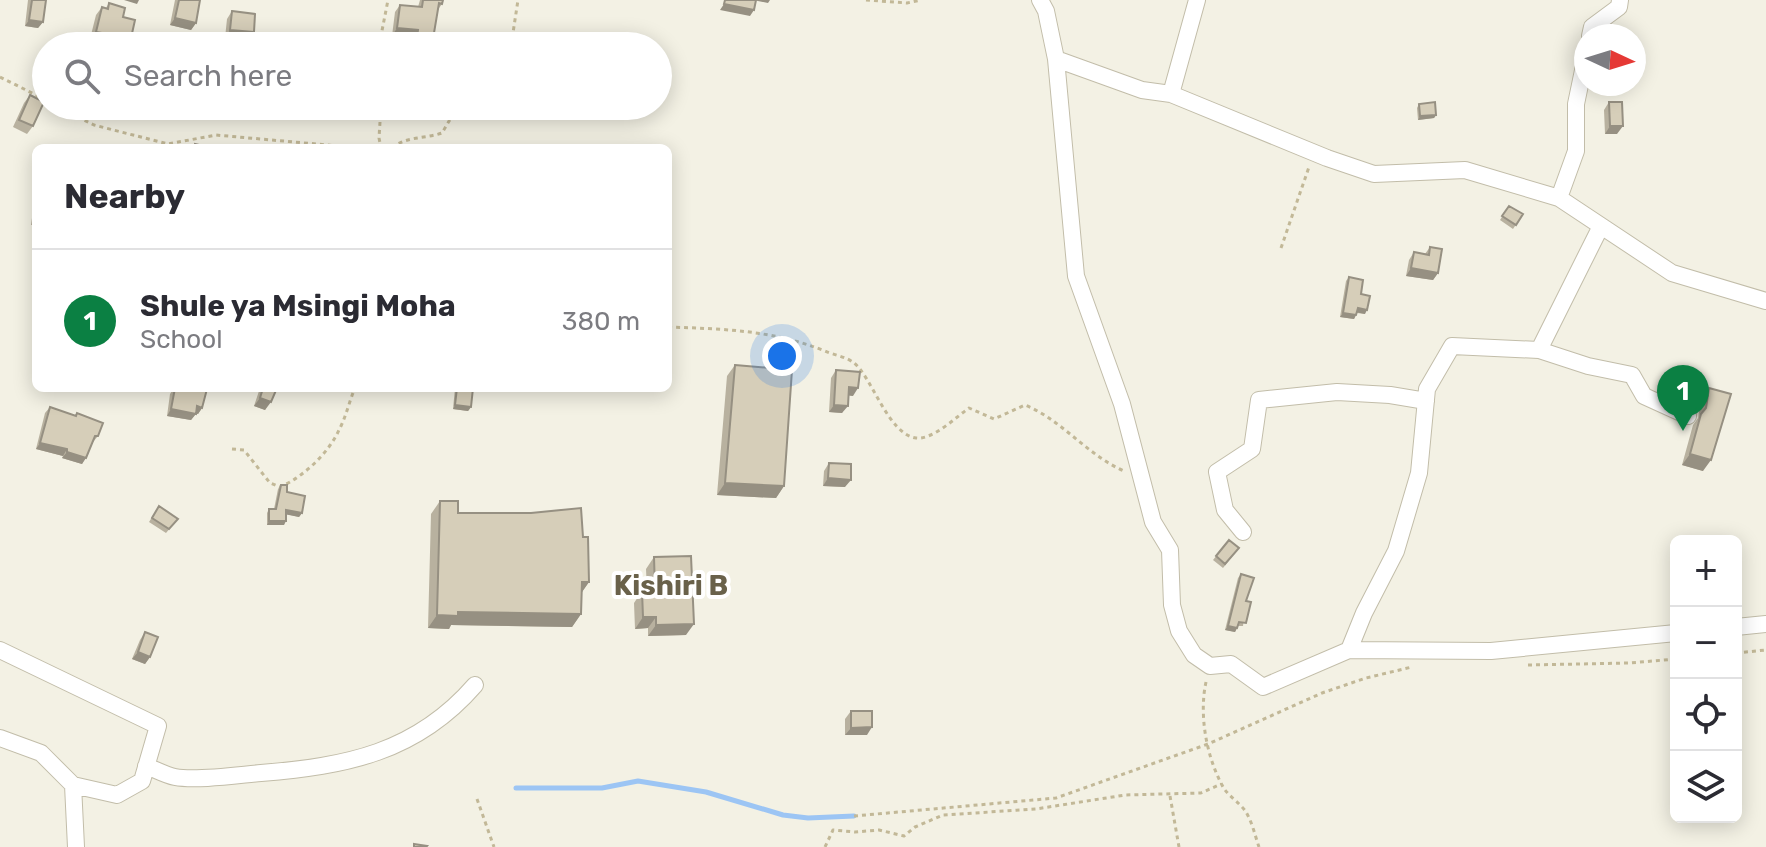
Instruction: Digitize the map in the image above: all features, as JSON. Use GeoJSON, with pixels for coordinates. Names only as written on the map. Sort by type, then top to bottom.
{"type":"FeatureCollection","features":[{"type":"Feature","properties":{"kind":"street"},"geometry":{"type":"LineString","coordinates":[[1040,0],[1046,11],[1056,59],[1076,276],[1122,404],[1153,522],[1170,550],[1172,605],[1179,631],[1194,655],[1210,666],[1231,664],[1263,687],[1349,650],[1491,651],[1670,634]]}},
{"type":"Feature","properties":{"kind":"street"},"geometry":{"type":"LineString","coordinates":[[1171,94],[1197,0]]}},
{"type":"Feature","properties":{"kind":"street"},"geometry":{"type":"LineString","coordinates":[[1596,24],[1619,7],[1620,0]]}},
{"type":"Feature","properties":{"kind":"street"},"geometry":{"type":"LineString","coordinates":[[1056,59],[1142,90],[1171,94],[1374,174],[1465,170],[1559,198],[1672,273],[1766,301]]}},
{"type":"Feature","properties":{"kind":"street"},"geometry":{"type":"LineString","coordinates":[[1559,198],[1576,151],[1578,96]]}},
{"type":"Feature","properties":{"kind":"street"},"geometry":{"type":"LineString","coordinates":[[1539,350],[1601,226]]}},
{"type":"Feature","properties":{"kind":"street"},"geometry":{"type":"LineString","coordinates":[[1349,650],[1396,551],[1419,473],[1427,389],[1452,346],[1539,350],[1588,366],[1632,375],[1644,396],[1688,416]]}},
{"type":"Feature","properties":{"kind":"street"},"geometry":{"type":"LineString","coordinates":[[1243,532],[1225,510],[1217,472],[1252,449],[1259,400],[1337,392],[1426,401]]}},
{"type":"Feature","properties":{"kind":"street"},"geometry":{"type":"LineString","coordinates":[[1742,626],[1766,624]]}},
{"type":"Feature","properties":{"kind":"street"},"geometry":{"type":"LineString","coordinates":[[0,650],[158,726],[142,781],[117,795],[73,785],[41,753],[0,738]]}},
{"type":"Feature","properties":{"kind":"street"},"geometry":{"type":"LineString","coordinates":[[146,766],[176,777],[235,776],[349,762],[423,731],[454,709],[475,685]]}},
{"type":"Feature","properties":{"kind":"street"},"geometry":{"type":"LineString","coordinates":[[73,785],[76,847]]}},
{"type":"Feature","properties":{"kind":"path"},"geometry":{"type":"LineString","coordinates":[[382,32],[388,0]]}},
{"type":"Feature","properties":{"kind":"path"},"geometry":{"type":"LineString","coordinates":[[513,32],[518,0]]}},
{"type":"Feature","properties":{"kind":"path"},"geometry":{"type":"LineString","coordinates":[[866,0],[896,3],[921,0]]}},
{"type":"Feature","properties":{"kind":"path"},"geometry":{"type":"LineString","coordinates":[[0,77],[32,93]]}},
{"type":"Feature","properties":{"kind":"path"},"geometry":{"type":"LineString","coordinates":[[84,120],[168,144],[216,135],[316,144]]}},
{"type":"Feature","properties":{"kind":"path"},"geometry":{"type":"LineString","coordinates":[[380,120],[380,144]]}},
{"type":"Feature","properties":{"kind":"path"},"geometry":{"type":"LineString","coordinates":[[395,144],[442,133],[450,120]]}},
{"type":"Feature","properties":{"kind":"path"},"geometry":{"type":"LineString","coordinates":[[1281,248],[1314,152]]}},
{"type":"Feature","properties":{"kind":"path"},"geometry":{"type":"LineString","coordinates":[[672,327],[767,333],[792,338],[854,363],[888,415],[904,433],[914,438],[935,431],[969,408],[994,419],[1025,405],[1042,411],[1109,465],[1142,479]]}},
{"type":"Feature","properties":{"kind":"path"},"geometry":{"type":"LineString","coordinates":[[232,449],[244,450],[270,483],[280,487],[297,480],[329,447],[339,431],[354,392]]}},
{"type":"Feature","properties":{"kind":"path"},"geometry":{"type":"LineString","coordinates":[[1742,652],[1766,650]]}},
{"type":"Feature","properties":{"kind":"path"},"geometry":{"type":"LineString","coordinates":[[1521,665],[1670,660]]}},
{"type":"Feature","properties":{"kind":"path"},"geometry":{"type":"LineString","coordinates":[[1210,666],[1203,707],[1208,744],[1221,784],[1244,808],[1259,847]]}},
{"type":"Feature","properties":{"kind":"path"},"geometry":{"type":"LineString","coordinates":[[854,816],[1056,798],[1208,744],[1322,693],[1366,678],[1414,667]]}},
{"type":"Feature","properties":{"kind":"path"},"geometry":{"type":"LineString","coordinates":[[825,847],[833,830],[879,830],[904,836],[915,827],[943,815],[1036,809],[1125,795],[1201,793],[1221,784]]}},
{"type":"Feature","properties":{"kind":"path"},"geometry":{"type":"LineString","coordinates":[[1170,796],[1179,847]]}},
{"type":"Feature","properties":{"kind":"path"},"geometry":{"type":"LineString","coordinates":[[477,799],[494,847]]}},
{"type":"Feature","properties":{"kind":"building"},"geometry":{"type":"Polygon","coordinates":[[[32,0],[46,0],[43,22],[29,20],[32,0]]]}},
{"type":"Feature","properties":{"kind":"building"},"geometry":{"type":"Polygon","coordinates":[[[179,0],[200,0],[196,23],[175,18],[179,0]]]}},
{"type":"Feature","properties":{"kind":"building"},"geometry":{"type":"Polygon","coordinates":[[[423,0],[443,0],[442,4],[439,3],[434,32],[397,28],[400,5],[422,7],[423,0]]]}},
{"type":"Feature","properties":{"kind":"building"},"geometry":{"type":"Polygon","coordinates":[[[725,0],[756,0],[754,10],[724,4],[725,0]]]}},
{"type":"Feature","properties":{"kind":"building"},"geometry":{"type":"Polygon","coordinates":[[[109,3],[125,8],[123,17],[135,20],[132,32],[96,32],[102,7],[108,9],[109,3]]]}},
{"type":"Feature","properties":{"kind":"building"},"geometry":{"type":"Polygon","coordinates":[[[232,11],[255,14],[254,32],[230,30],[232,11]]]}},
{"type":"Feature","properties":{"kind":"building"},"geometry":{"type":"Polygon","coordinates":[[[30,95],[32,120],[36,120],[33,126],[19,120],[30,95]]]}},
{"type":"Feature","properties":{"kind":"building"},"geometry":{"type":"Polygon","coordinates":[[[1435,102],[1436,115],[1420,116],[1419,104],[1435,102]]]}},
{"type":"Feature","properties":{"kind":"building"},"geometry":{"type":"Polygon","coordinates":[[[1609,102],[1622,102],[1623,126],[1610,126],[1609,102]]]}},
{"type":"Feature","properties":{"kind":"building"},"geometry":{"type":"Polygon","coordinates":[[[1509,206],[1523,214],[1516,225],[1502,216],[1509,206]]]}},
{"type":"Feature","properties":{"kind":"building"},"geometry":{"type":"Polygon","coordinates":[[[1430,247],[1442,249],[1438,273],[1411,268],[1414,252],[1429,255],[1430,247]]]}},
{"type":"Feature","properties":{"kind":"building"},"geometry":{"type":"Polygon","coordinates":[[[1349,277],[1363,280],[1361,294],[1370,296],[1367,310],[1358,308],[1356,315],[1343,313],[1349,277]]]}},
{"type":"Feature","properties":{"kind":"building"},"geometry":{"type":"Polygon","coordinates":[[[735,365],[792,370],[784,486],[725,483],[735,365]]]}},
{"type":"Feature","properties":{"kind":"building"},"geometry":{"type":"Polygon","coordinates":[[[836,370],[860,372],[858,388],[849,387],[848,406],[834,405],[836,370]]]}},
{"type":"Feature","properties":{"kind":"building"},"geometry":{"type":"Polygon","coordinates":[[[1709,388],[1731,394],[1711,460],[1690,454],[1701,414],[1706,408],[1709,388]]]}},
{"type":"Feature","properties":{"kind":"building"},"geometry":{"type":"Polygon","coordinates":[[[174,392],[206,392],[202,408],[197,406],[196,414],[171,409],[174,392]]]}},
{"type":"Feature","properties":{"kind":"building"},"geometry":{"type":"Polygon","coordinates":[[[262,392],[275,392],[271,402],[260,398],[262,392]]]}},
{"type":"Feature","properties":{"kind":"building"},"geometry":{"type":"Polygon","coordinates":[[[457,392],[473,392],[471,407],[455,405],[457,392]]]}},
{"type":"Feature","properties":{"kind":"building"},"geometry":{"type":"Polygon","coordinates":[[[50,407],[103,423],[86,458],[67,452],[67,449],[40,443],[50,407]]]}},
{"type":"Feature","properties":{"kind":"building"},"geometry":{"type":"Polygon","coordinates":[[[829,463],[851,464],[851,480],[828,478],[829,463]]]}},
{"type":"Feature","properties":{"kind":"building"},"geometry":{"type":"Polygon","coordinates":[[[281,485],[287,485],[287,492],[305,496],[302,513],[286,510],[286,521],[269,521],[269,509],[276,509],[281,485]]]}},
{"type":"Feature","properties":{"kind":"building"},"geometry":{"type":"Polygon","coordinates":[[[440,501],[458,501],[458,513],[531,513],[581,508],[583,537],[588,537],[589,582],[582,582],[581,614],[458,612],[458,616],[437,615],[440,501]]]}},
{"type":"Feature","properties":{"kind":"building"},"geometry":{"type":"Polygon","coordinates":[[[159,506],[178,519],[169,529],[152,518],[159,506]]]}},
{"type":"Feature","properties":{"kind":"building"},"geometry":{"type":"Polygon","coordinates":[[[1229,540],[1239,548],[1225,564],[1216,556],[1229,540]]]}},
{"type":"Feature","properties":{"kind":"building"},"geometry":{"type":"Polygon","coordinates":[[[691,556],[694,624],[656,625],[656,617],[643,617],[642,591],[655,591],[654,557],[691,556]]]}},
{"type":"Feature","properties":{"kind":"building"},"geometry":{"type":"Polygon","coordinates":[[[1241,574],[1254,578],[1246,601],[1251,602],[1246,623],[1239,622],[1237,628],[1228,626],[1241,574]]]}},
{"type":"Feature","properties":{"kind":"building"},"geometry":{"type":"Polygon","coordinates":[[[145,632],[158,637],[150,657],[138,652],[145,632]]]}},
{"type":"Feature","properties":{"kind":"building"},"geometry":{"type":"Polygon","coordinates":[[[851,711],[872,711],[872,727],[851,728],[851,711]]]}},
{"type":"Feature","properties":{"kind":"waterway"},"geometry":{"type":"LineString","coordinates":[[516,788],[602,788],[638,781],[706,792],[783,815],[808,818],[854,816]]}},
{"type":"Feature","properties":{"kind":"place","name":"Shule ya Msingi Moha"},"geometry":{"type":"Point","coordinates":[1683,431]}},
{"type":"Feature","properties":{"kind":"district","name":"Kishiri B"},"geometry":{"type":"Point","coordinates":[671,585]}}]}
